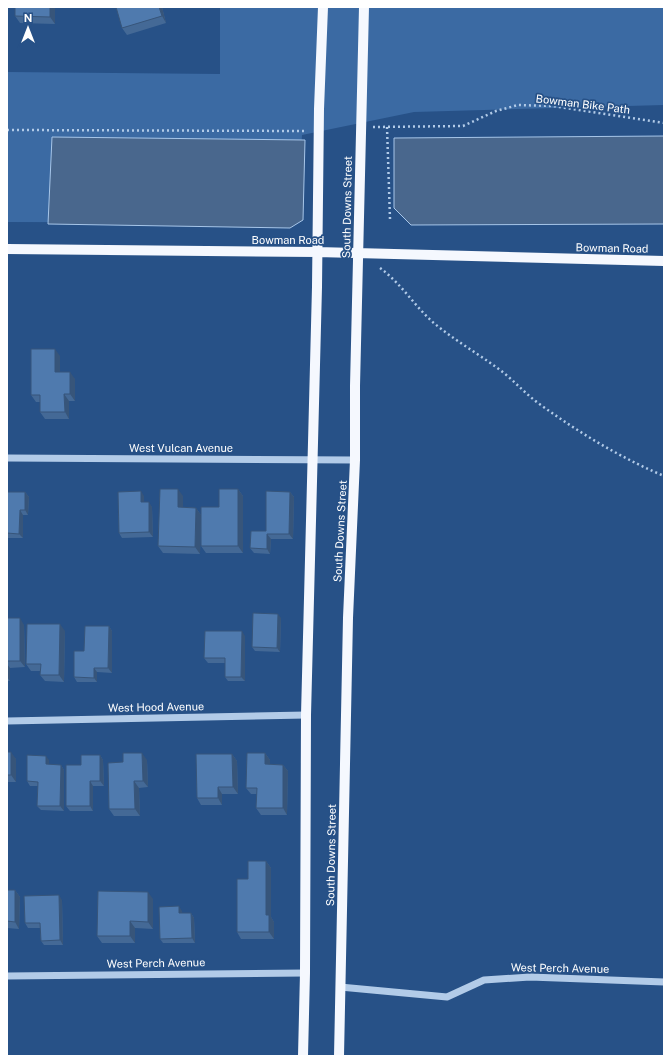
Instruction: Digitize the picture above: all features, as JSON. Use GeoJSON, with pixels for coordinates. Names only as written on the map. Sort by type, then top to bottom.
{"type":"FeatureCollection","features":[{"type":"Feature","properties":{"kind":"main road"},"geometry":{"type":"LineString","coordinates":[[303,1056],[305,973],[306,715],[323,7]]}},
{"type":"Feature","properties":{"kind":"main road","name":"South Downs Street"},"geometry":{"type":"LineString","coordinates":[[339,1056],[348,618],[355,460],[364,7]]}},
{"type":"Feature","properties":{"kind":"main road","name":"Bowman Road"},"geometry":{"type":"LineString","coordinates":[[7,248],[316,252],[664,261]]}},
{"type":"Feature","properties":{"kind":"street","name":"West Vulcan Avenue"},"geometry":{"type":"LineString","coordinates":[[7,458],[355,460]]}},
{"type":"Feature","properties":{"kind":"street","name":"West Hood Avenue"},"geometry":{"type":"LineString","coordinates":[[7,721],[306,715]]}},
{"type":"Feature","properties":{"kind":"street","name":"West Perch Avenue"},"geometry":{"type":"LineString","coordinates":[[7,976],[305,973]]}},
{"type":"Feature","properties":{"kind":"street","name":"West Perch Avenue"},"geometry":{"type":"LineString","coordinates":[[340,987],[447,997],[484,980],[530,977],[664,982]]}},
{"type":"Feature","properties":{"kind":"path","name":"Bowman Bike Path"},"geometry":{"type":"LineString","coordinates":[[361,126],[463,126],[496,111],[518,105],[552,106],[664,123]]}},
{"type":"Feature","properties":{"kind":"path"},"geometry":{"type":"LineString","coordinates":[[386,127],[390,219]]}},
{"type":"Feature","properties":{"kind":"path"},"geometry":{"type":"LineString","coordinates":[[7,130],[319,130]]}},
{"type":"Feature","properties":{"kind":"path"},"geometry":{"type":"LineString","coordinates":[[378,267],[391,276],[421,312],[463,345],[504,373],[537,402],[581,432],[628,461],[664,476]]}},
{"type":"Feature","properties":{"kind":"shaded area"},"geometry":{"type":"Polygon","coordinates":[[[220,7],[664,7],[664,105],[414,112],[302,135],[297,223],[7,222],[7,72],[220,74],[220,7]]]}},
{"type":"Feature","properties":{"kind":"shaded area"},"geometry":{"type":"Polygon","coordinates":[[[664,136],[664,224],[411,225],[394,208],[394,138],[664,136]]]}},
{"type":"Feature","properties":{"kind":"shaded area"},"geometry":{"type":"Polygon","coordinates":[[[52,137],[305,140],[303,220],[290,228],[48,224],[52,137]]]}},
{"type":"Feature","properties":{"kind":"building"},"geometry":{"type":"Polygon","coordinates":[[[15,7],[50,7],[50,17],[15,16],[15,7]]]}},
{"type":"Feature","properties":{"kind":"building"},"geometry":{"type":"Polygon","coordinates":[[[116,7],[159,7],[162,16],[122,28],[116,7]]]}},
{"type":"Feature","properties":{"kind":"building"},"geometry":{"type":"Polygon","coordinates":[[[31,349],[55,349],[55,372],[70,372],[70,394],[64,394],[65,412],[40,412],[40,395],[31,395],[31,349]]]}},
{"type":"Feature","properties":{"kind":"building"},"geometry":{"type":"Polygon","coordinates":[[[160,489],[178,489],[178,507],[196,508],[195,547],[158,546],[160,489]]]}},
{"type":"Feature","properties":{"kind":"building"},"geometry":{"type":"Polygon","coordinates":[[[219,489],[238,489],[238,546],[201,546],[201,507],[219,507],[219,489]]]}},
{"type":"Feature","properties":{"kind":"building"},"geometry":{"type":"Polygon","coordinates":[[[141,491],[141,502],[149,502],[149,532],[119,533],[118,492],[141,491]]]}},
{"type":"Feature","properties":{"kind":"building"},"geometry":{"type":"Polygon","coordinates":[[[266,491],[290,492],[289,534],[267,534],[267,549],[250,548],[251,531],[266,531],[266,491]]]}},
{"type":"Feature","properties":{"kind":"building"},"geometry":{"type":"Polygon","coordinates":[[[7,492],[25,492],[25,510],[20,510],[19,534],[7,533],[7,492]]]}},
{"type":"Feature","properties":{"kind":"building"},"geometry":{"type":"Polygon","coordinates":[[[253,613],[278,614],[277,648],[252,647],[253,613]]]}},
{"type":"Feature","properties":{"kind":"building"},"geometry":{"type":"Polygon","coordinates":[[[7,618],[20,618],[20,661],[7,661],[7,618]]]}},
{"type":"Feature","properties":{"kind":"building"},"geometry":{"type":"Polygon","coordinates":[[[27,624],[60,624],[59,675],[40,675],[41,664],[26,664],[27,624]]]}},
{"type":"Feature","properties":{"kind":"building"},"geometry":{"type":"Polygon","coordinates":[[[85,626],[109,626],[108,668],[94,668],[94,678],[74,677],[74,651],[84,651],[85,626]]]}},
{"type":"Feature","properties":{"kind":"building"},"geometry":{"type":"Polygon","coordinates":[[[205,631],[242,631],[241,677],[225,677],[225,658],[204,658],[205,631]]]}},
{"type":"Feature","properties":{"kind":"building"},"geometry":{"type":"Polygon","coordinates":[[[7,752],[11,752],[11,775],[7,775],[7,752]]]}},
{"type":"Feature","properties":{"kind":"building"},"geometry":{"type":"Polygon","coordinates":[[[123,753],[142,753],[143,781],[134,781],[135,809],[109,809],[108,763],[123,762],[123,753]]]}},
{"type":"Feature","properties":{"kind":"building"},"geometry":{"type":"Polygon","coordinates":[[[247,753],[265,753],[265,764],[283,765],[283,808],[256,808],[257,788],[246,788],[247,753]]]}},
{"type":"Feature","properties":{"kind":"building"},"geometry":{"type":"Polygon","coordinates":[[[196,754],[232,754],[233,787],[218,787],[218,798],[197,798],[196,754]]]}},
{"type":"Feature","properties":{"kind":"building"},"geometry":{"type":"Polygon","coordinates":[[[27,755],[46,756],[46,764],[61,765],[60,806],[37,806],[38,782],[27,781],[27,755]]]}},
{"type":"Feature","properties":{"kind":"building"},"geometry":{"type":"Polygon","coordinates":[[[81,755],[100,755],[100,781],[90,781],[90,806],[66,806],[66,765],[81,765],[81,755]]]}},
{"type":"Feature","properties":{"kind":"building"},"geometry":{"type":"Polygon","coordinates":[[[248,861],[266,861],[266,915],[269,915],[269,932],[237,932],[237,879],[248,879],[248,861]]]}},
{"type":"Feature","properties":{"kind":"building"},"geometry":{"type":"Polygon","coordinates":[[[7,890],[15,890],[15,922],[7,921],[7,890]]]}},
{"type":"Feature","properties":{"kind":"building"},"geometry":{"type":"Polygon","coordinates":[[[98,891],[148,892],[148,922],[130,921],[130,936],[97,936],[98,891]]]}},
{"type":"Feature","properties":{"kind":"building"},"geometry":{"type":"Polygon","coordinates":[[[59,895],[60,940],[41,941],[40,923],[25,923],[24,896],[59,895]]]}},
{"type":"Feature","properties":{"kind":"building"},"geometry":{"type":"Polygon","coordinates":[[[179,906],[179,913],[191,913],[192,938],[160,939],[159,907],[179,906]]]}}]}
